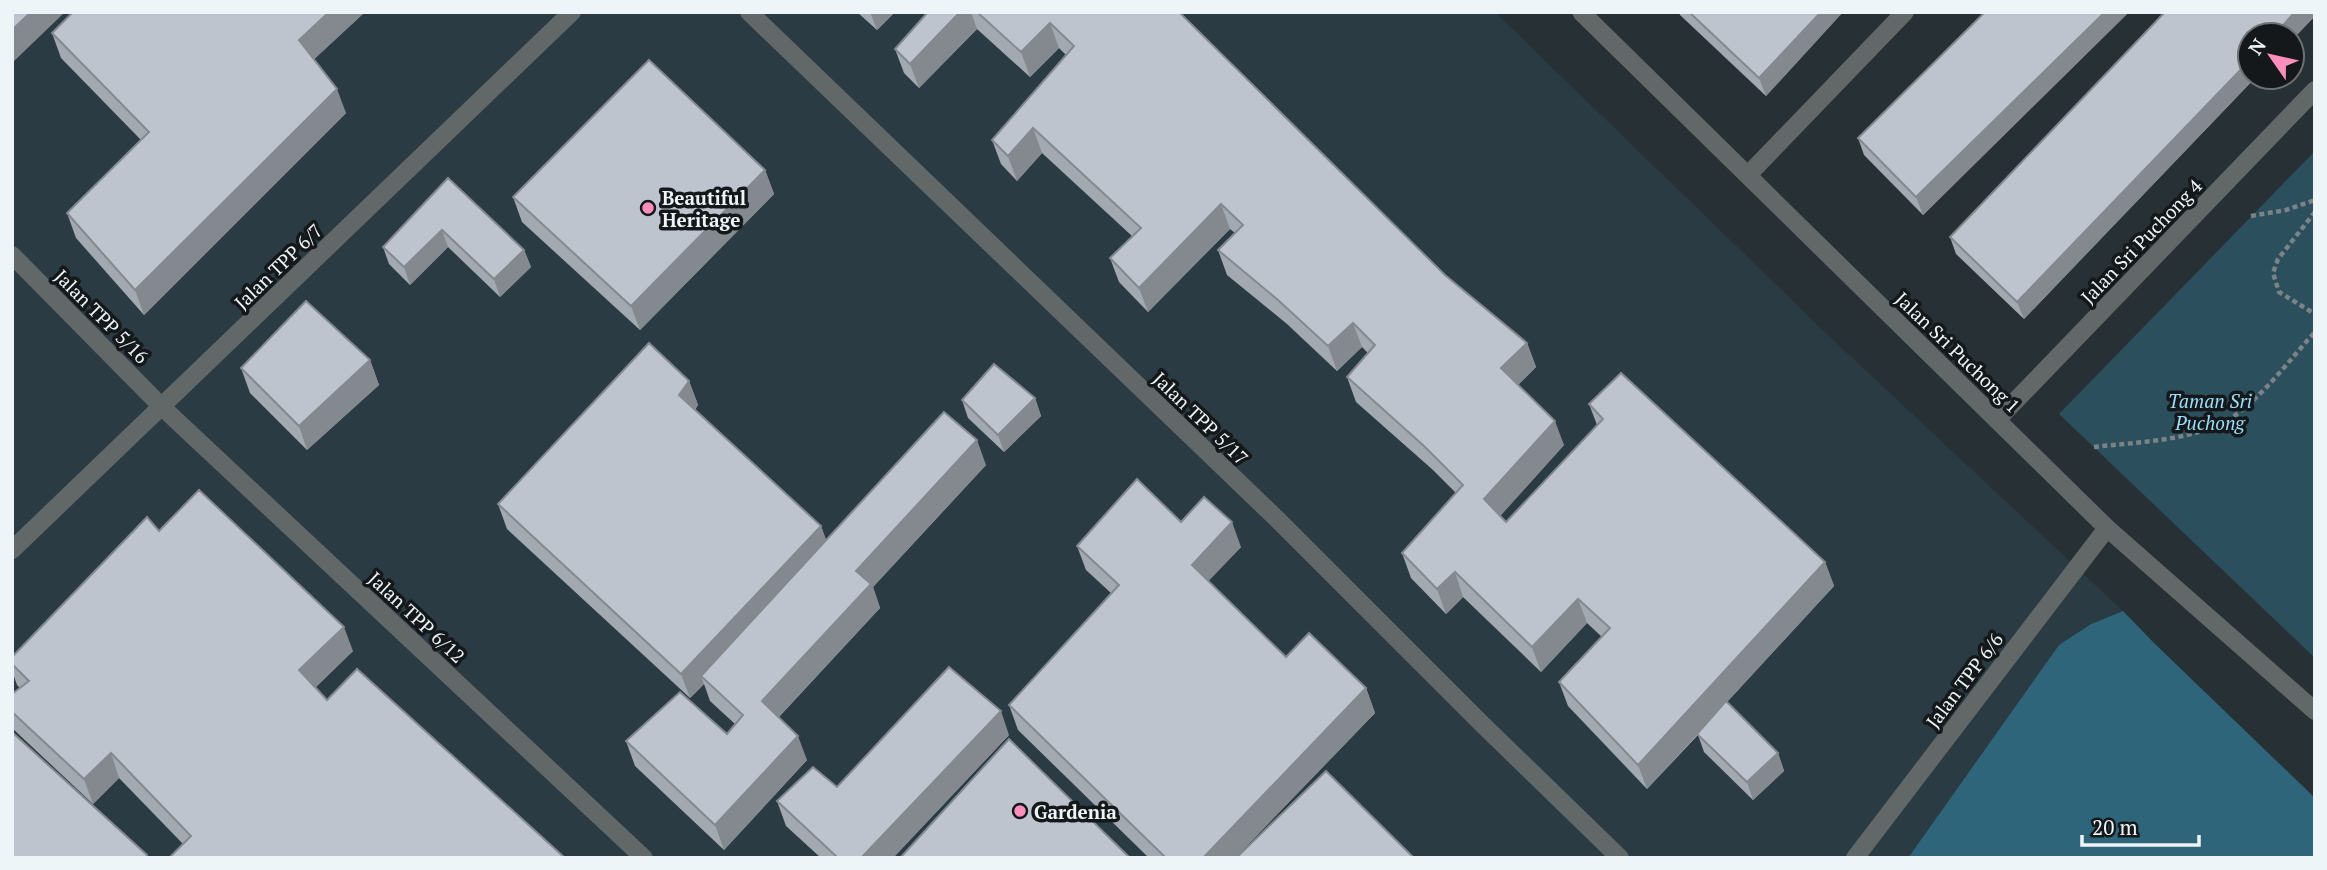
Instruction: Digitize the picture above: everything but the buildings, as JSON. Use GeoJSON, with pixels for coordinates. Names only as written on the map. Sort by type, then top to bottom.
{"type":"FeatureCollection","features":[{"type":"Feature","properties":{"kind":"street","name":"Jalan TPP 6/7"},"geometry":{"type":"LineString","coordinates":[[12,550],[572,12]]}},
{"type":"Feature","properties":{"kind":"street","name":"Jalan TPP 5/17"},"geometry":{"type":"LineString","coordinates":[[749,12],[1277,519],[1620,858]]}},
{"type":"Feature","properties":{"kind":"street","name":"Jalan Sri Puchong 1"},"geometry":{"type":"LineString","coordinates":[[1581,12],[2106,528],[2315,711]]}},
{"type":"Feature","properties":{"kind":"street"},"geometry":{"type":"LineString","coordinates":[[1748,175],[1905,12]]}},
{"type":"Feature","properties":{"kind":"street","name":"Jalan Sri Puchong 4"},"geometry":{"type":"LineString","coordinates":[[1997,421],[2315,90]]}},
{"type":"Feature","properties":{"kind":"street","name":"Jalan TPP 5/16"},"geometry":{"type":"LineString","coordinates":[[12,255],[162,407]]}},
{"type":"Feature","properties":{"kind":"street","name":"Jalan TPP 6/12"},"geometry":{"type":"LineString","coordinates":[[162,407],[644,858]]}},
{"type":"Feature","properties":{"kind":"street","name":"Jalan TPP 6/6"},"geometry":{"type":"LineString","coordinates":[[1855,858],[2106,528]]}},
{"type":"Feature","properties":{"kind":"path"},"geometry":{"type":"LineString","coordinates":[[2251,216],[2286,211],[2315,200]]}},
{"type":"Feature","properties":{"kind":"path"},"geometry":{"type":"LineString","coordinates":[[2315,212],[2278,259],[2273,273],[2279,292],[2315,314]]}},
{"type":"Feature","properties":{"kind":"path"},"geometry":{"type":"LineString","coordinates":[[2094,447],[2175,437],[2210,428],[2232,418],[2264,388],[2315,332]]}},
{"type":"Feature","properties":{"kind":"shaded area"},"geometry":{"type":"Polygon","coordinates":[[[12,12],[1495,12],[1832,339],[2123,611],[2091,624],[2059,645],[1908,858],[12,858],[12,12]]]}},
{"type":"Feature","properties":{"kind":"shaded area"},"geometry":{"type":"Polygon","coordinates":[[[2123,611],[2315,798],[2315,858],[1908,858],[2059,645],[2091,624],[2123,611]]]}},
{"type":"Feature","properties":{"kind":"green space","name":"Taman Sri Puchong"},"geometry":{"type":"Polygon","coordinates":[[[2315,151],[2315,658],[2059,414],[2315,151]]]}},
{"type":"Feature","properties":{"kind":"place","name":"Beautiful Heritage"},"geometry":{"type":"Point","coordinates":[648,208]}},
{"type":"Feature","properties":{"kind":"place","name":"Gardenia"},"geometry":{"type":"Point","coordinates":[1020,811]}}]}
